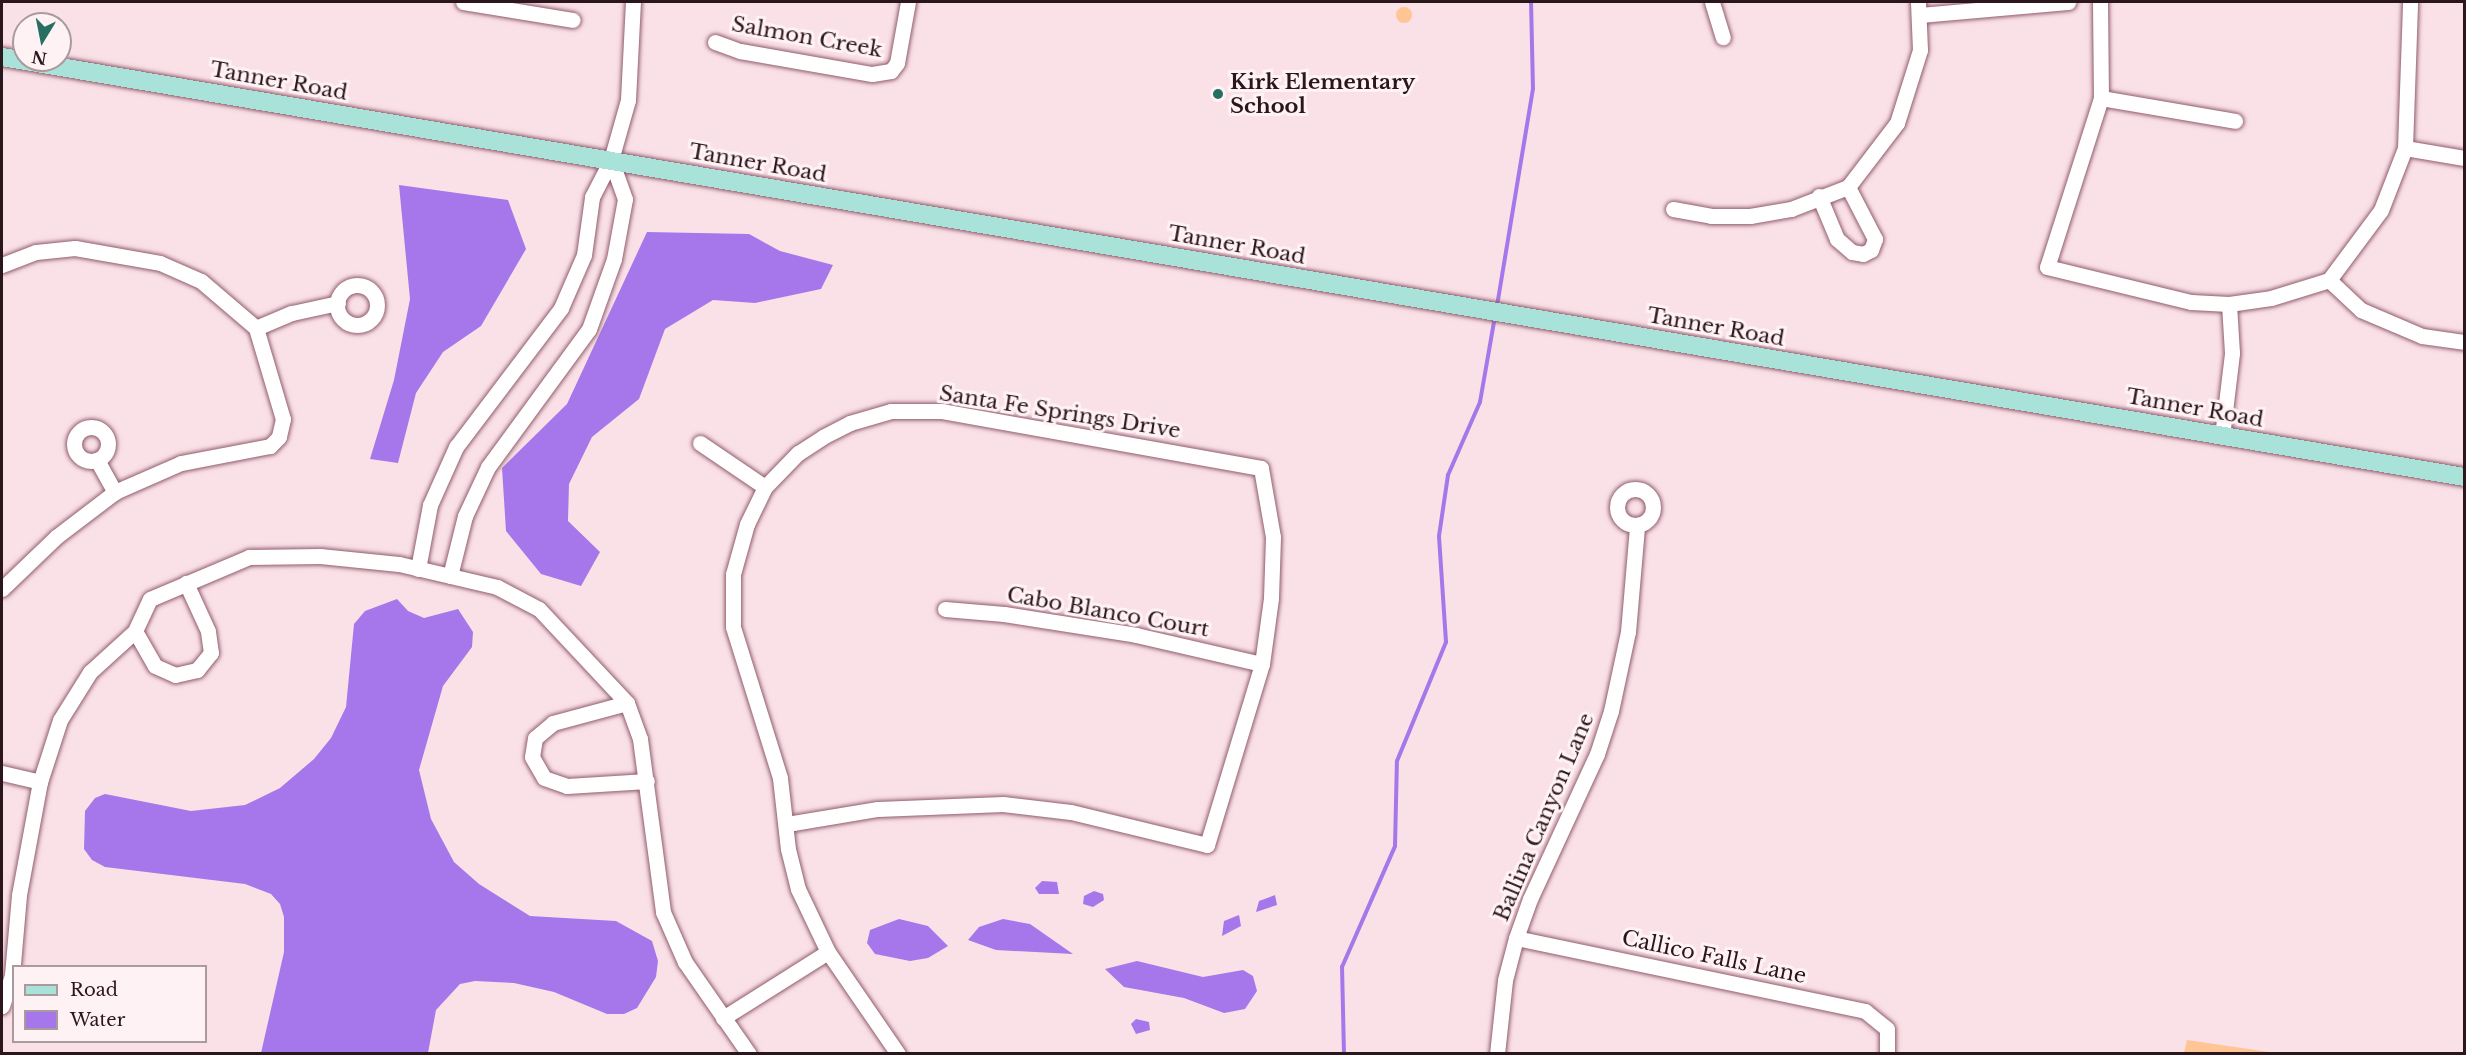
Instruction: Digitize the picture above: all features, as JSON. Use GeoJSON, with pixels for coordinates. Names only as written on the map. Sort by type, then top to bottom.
{"type":"FeatureCollection","features":[{"type":"Feature","properties":{"kind":"main road","name":"Tanner Road"},"geometry":{"type":"LineString","coordinates":[[2,57],[2464,477]]}},
{"type":"Feature","properties":{"kind":"street"},"geometry":{"type":"LineString","coordinates":[[471,2],[573,20]]}},
{"type":"Feature","properties":{"kind":"street"},"geometry":{"type":"LineString","coordinates":[[418,569],[430,506],[456,447],[561,308],[584,255],[592,196],[611,160],[628,100],[633,2]]}},
{"type":"Feature","properties":{"kind":"street","name":"Salmon Creek"},"geometry":{"type":"LineString","coordinates":[[715,42],[740,51],[873,74],[891,71],[897,63],[908,2]]}},
{"type":"Feature","properties":{"kind":"street"},"geometry":{"type":"LineString","coordinates":[[1712,2],[1723,37]]}},
{"type":"Feature","properties":{"kind":"street"},"geometry":{"type":"LineString","coordinates":[[1673,209],[1711,216],[1750,216],[1791,209],[1819,196],[1848,187],[1897,123],[1920,50],[1918,8],[2068,2]]}},
{"type":"Feature","properties":{"kind":"street"},"geometry":{"type":"LineString","coordinates":[[2100,2],[2101,98],[2047,267],[2191,302],[2229,304],[2271,298],[2329,280],[2381,210],[2405,148],[2410,2]]}},
{"type":"Feature","properties":{"kind":"street"},"geometry":{"type":"LineString","coordinates":[[2101,98],[2235,121]]}},
{"type":"Feature","properties":{"kind":"street"},"geometry":{"type":"LineString","coordinates":[[2405,148],[2464,158]]}},
{"type":"Feature","properties":{"kind":"street"},"geometry":{"type":"LineString","coordinates":[[450,576],[465,516],[488,467],[589,329],[614,259],[625,199],[611,160]]}},
{"type":"Feature","properties":{"kind":"street"},"geometry":{"type":"LineString","coordinates":[[1819,196],[1838,239],[1852,252],[1863,254],[1871,250],[1875,239],[1848,187]]}},
{"type":"Feature","properties":{"kind":"street"},"geometry":{"type":"LineString","coordinates":[[2,265],[36,252],[75,248],[160,263],[215,290],[256,328],[283,419],[279,437],[270,446],[181,463],[115,492],[56,537],[2,589]]}},
{"type":"Feature","properties":{"kind":"street"},"geometry":{"type":"LineString","coordinates":[[2329,280],[2361,310],[2422,336],[2464,342]]}},
{"type":"Feature","properties":{"kind":"street"},"geometry":{"type":"LineString","coordinates":[[256,328],[292,313],[338,303]]}},
{"type":"Feature","properties":{"kind":"street"},"geometry":{"type":"LineString","coordinates":[[2222,435],[2232,353],[2229,304]]}},
{"type":"Feature","properties":{"kind":"street","name":"Santa Fe Springs Drive"},"geometry":{"type":"LineString","coordinates":[[898,1053],[828,952],[798,889],[788,849],[788,824],[780,778],[733,627],[731,597],[747,524],[765,487],[798,453],[823,437],[850,423],[891,411],[942,411],[1262,468],[1273,537],[1271,598],[1262,663]]}},
{"type":"Feature","properties":{"kind":"street"},"geometry":{"type":"LineString","coordinates":[[700,443],[765,487]]}},
{"type":"Feature","properties":{"kind":"street"},"geometry":{"type":"LineString","coordinates":[[98,460],[115,492]]}},
{"type":"Feature","properties":{"kind":"street","name":"Ballina Canyon Lane"},"geometry":{"type":"LineString","coordinates":[[1497,1053],[1505,980],[1516,938],[1597,754],[1611,711],[1628,632],[1637,526]]}},
{"type":"Feature","properties":{"kind":"street"},"geometry":{"type":"LineString","coordinates":[[14,965],[19,895],[40,782],[60,720],[90,672],[135,631],[150,599],[249,557],[320,556],[418,569],[497,587],[539,609],[627,703],[640,739],[663,912],[684,962],[749,1053]]}},
{"type":"Feature","properties":{"kind":"street"},"geometry":{"type":"LineString","coordinates":[[135,631],[155,666],[175,675],[197,670],[211,653],[208,631],[186,583]]}},
{"type":"Feature","properties":{"kind":"street","name":"Cabo Blanco Court"},"geometry":{"type":"LineString","coordinates":[[945,609],[1004,614],[1125,633],[1262,663]]}},
{"type":"Feature","properties":{"kind":"street"},"geometry":{"type":"LineString","coordinates":[[788,824],[878,808],[1003,804],[1071,812],[1207,845],[1262,663]]}},
{"type":"Feature","properties":{"kind":"street"},"geometry":{"type":"LineString","coordinates":[[627,703],[553,723],[535,738],[532,757],[544,778],[567,786],[647,782]]}},
{"type":"Feature","properties":{"kind":"street"},"geometry":{"type":"LineString","coordinates":[[2,773],[40,782]]}},
{"type":"Feature","properties":{"kind":"street","name":"Callico Falls Lane"},"geometry":{"type":"LineString","coordinates":[[1516,938],[1865,1011],[1882,1021],[1890,1037],[1887,1053]]}},
{"type":"Feature","properties":{"kind":"street"},"geometry":{"type":"LineString","coordinates":[[723,1018],[828,952]]}},
{"type":"Feature","properties":{"kind":"street"},"geometry":{"type":"LineString","coordinates":[[2,1006],[12,978]]}},
{"type":"Feature","properties":{"kind":"shaded area"},"geometry":{"type":"Polygon","coordinates":[[[1404,7],[1412,15],[1404,23],[1396,15],[1404,7]]]}},
{"type":"Feature","properties":{"kind":"shaded area"},"geometry":{"type":"Polygon","coordinates":[[[2187,1040],[2276,1053],[2184,1053],[2187,1040]]]}},
{"type":"Feature","properties":{"kind":"water"},"geometry":{"type":"Polygon","coordinates":[[[399,185],[508,200],[526,249],[481,326],[443,352],[416,393],[398,463],[370,459],[394,380],[410,299],[399,185]]]}},
{"type":"Feature","properties":{"kind":"water"},"geometry":{"type":"Polygon","coordinates":[[[647,232],[749,234],[780,251],[833,265],[821,289],[755,303],[713,300],[665,329],[639,399],[592,437],[569,484],[568,521],[600,552],[581,586],[541,574],[506,531],[502,468],[567,404],[647,232]]]}},
{"type":"Feature","properties":{"kind":"water"},"geometry":{"type":"Polygon","coordinates":[[[397,599],[408,611],[424,618],[458,609],[473,632],[472,647],[443,686],[419,770],[431,819],[454,862],[479,884],[530,916],[616,921],[652,941],[658,961],[656,977],[637,1008],[624,1014],[607,1014],[554,992],[514,983],[475,981],[460,984],[436,1010],[428,1053],[261,1053],[284,952],[284,917],[280,904],[271,894],[245,884],[105,867],[92,860],[84,849],[85,811],[95,798],[105,794],[191,811],[245,805],[280,788],[314,759],[331,738],[346,707],[354,624],[365,611],[397,599]]]}},
{"type":"Feature","properties":{"kind":"water"},"geometry":{"type":"Polygon","coordinates":[[[1042,881],[1057,882],[1059,894],[1039,894],[1035,888],[1042,881]]]}},
{"type":"Feature","properties":{"kind":"water"},"geometry":{"type":"Polygon","coordinates":[[[1094,891],[1103,894],[1104,900],[1093,907],[1083,904],[1084,896],[1094,891]]]}},
{"type":"Feature","properties":{"kind":"water"},"geometry":{"type":"Polygon","coordinates":[[[1275,895],[1277,905],[1256,912],[1259,901],[1275,895]]]}},
{"type":"Feature","properties":{"kind":"water"},"geometry":{"type":"Polygon","coordinates":[[[1239,915],[1241,926],[1222,936],[1224,921],[1239,915]]]}},
{"type":"Feature","properties":{"kind":"water"},"geometry":{"type":"Polygon","coordinates":[[[899,919],[928,926],[948,946],[928,958],[910,961],[875,954],[867,943],[870,930],[899,919]]]}},
{"type":"Feature","properties":{"kind":"water"},"geometry":{"type":"Polygon","coordinates":[[[1003,919],[1030,924],[1073,954],[996,950],[968,940],[979,927],[1003,919]]]}},
{"type":"Feature","properties":{"kind":"water"},"geometry":{"type":"Polygon","coordinates":[[[1137,961],[1203,977],[1243,970],[1253,976],[1257,991],[1245,1009],[1224,1013],[1184,998],[1124,987],[1105,969],[1137,961]]]}},
{"type":"Feature","properties":{"kind":"water"},"geometry":{"type":"Polygon","coordinates":[[[1136,1019],[1149,1022],[1150,1030],[1136,1034],[1131,1024],[1136,1019]]]}},
{"type":"Feature","properties":{"kind":"waterway"},"geometry":{"type":"LineString","coordinates":[[1497,306],[1533,89],[1531,2]]}},
{"type":"Feature","properties":{"kind":"waterway"},"geometry":{"type":"LineString","coordinates":[[1344,1054],[1342,967],[1395,846],[1397,761],[1446,642],[1439,536],[1448,475],[1480,402],[1495,316]]}},
{"type":"Feature","properties":{"kind":"place","name":"Kirk Elementary School"},"geometry":{"type":"Point","coordinates":[1218,94]}}]}
